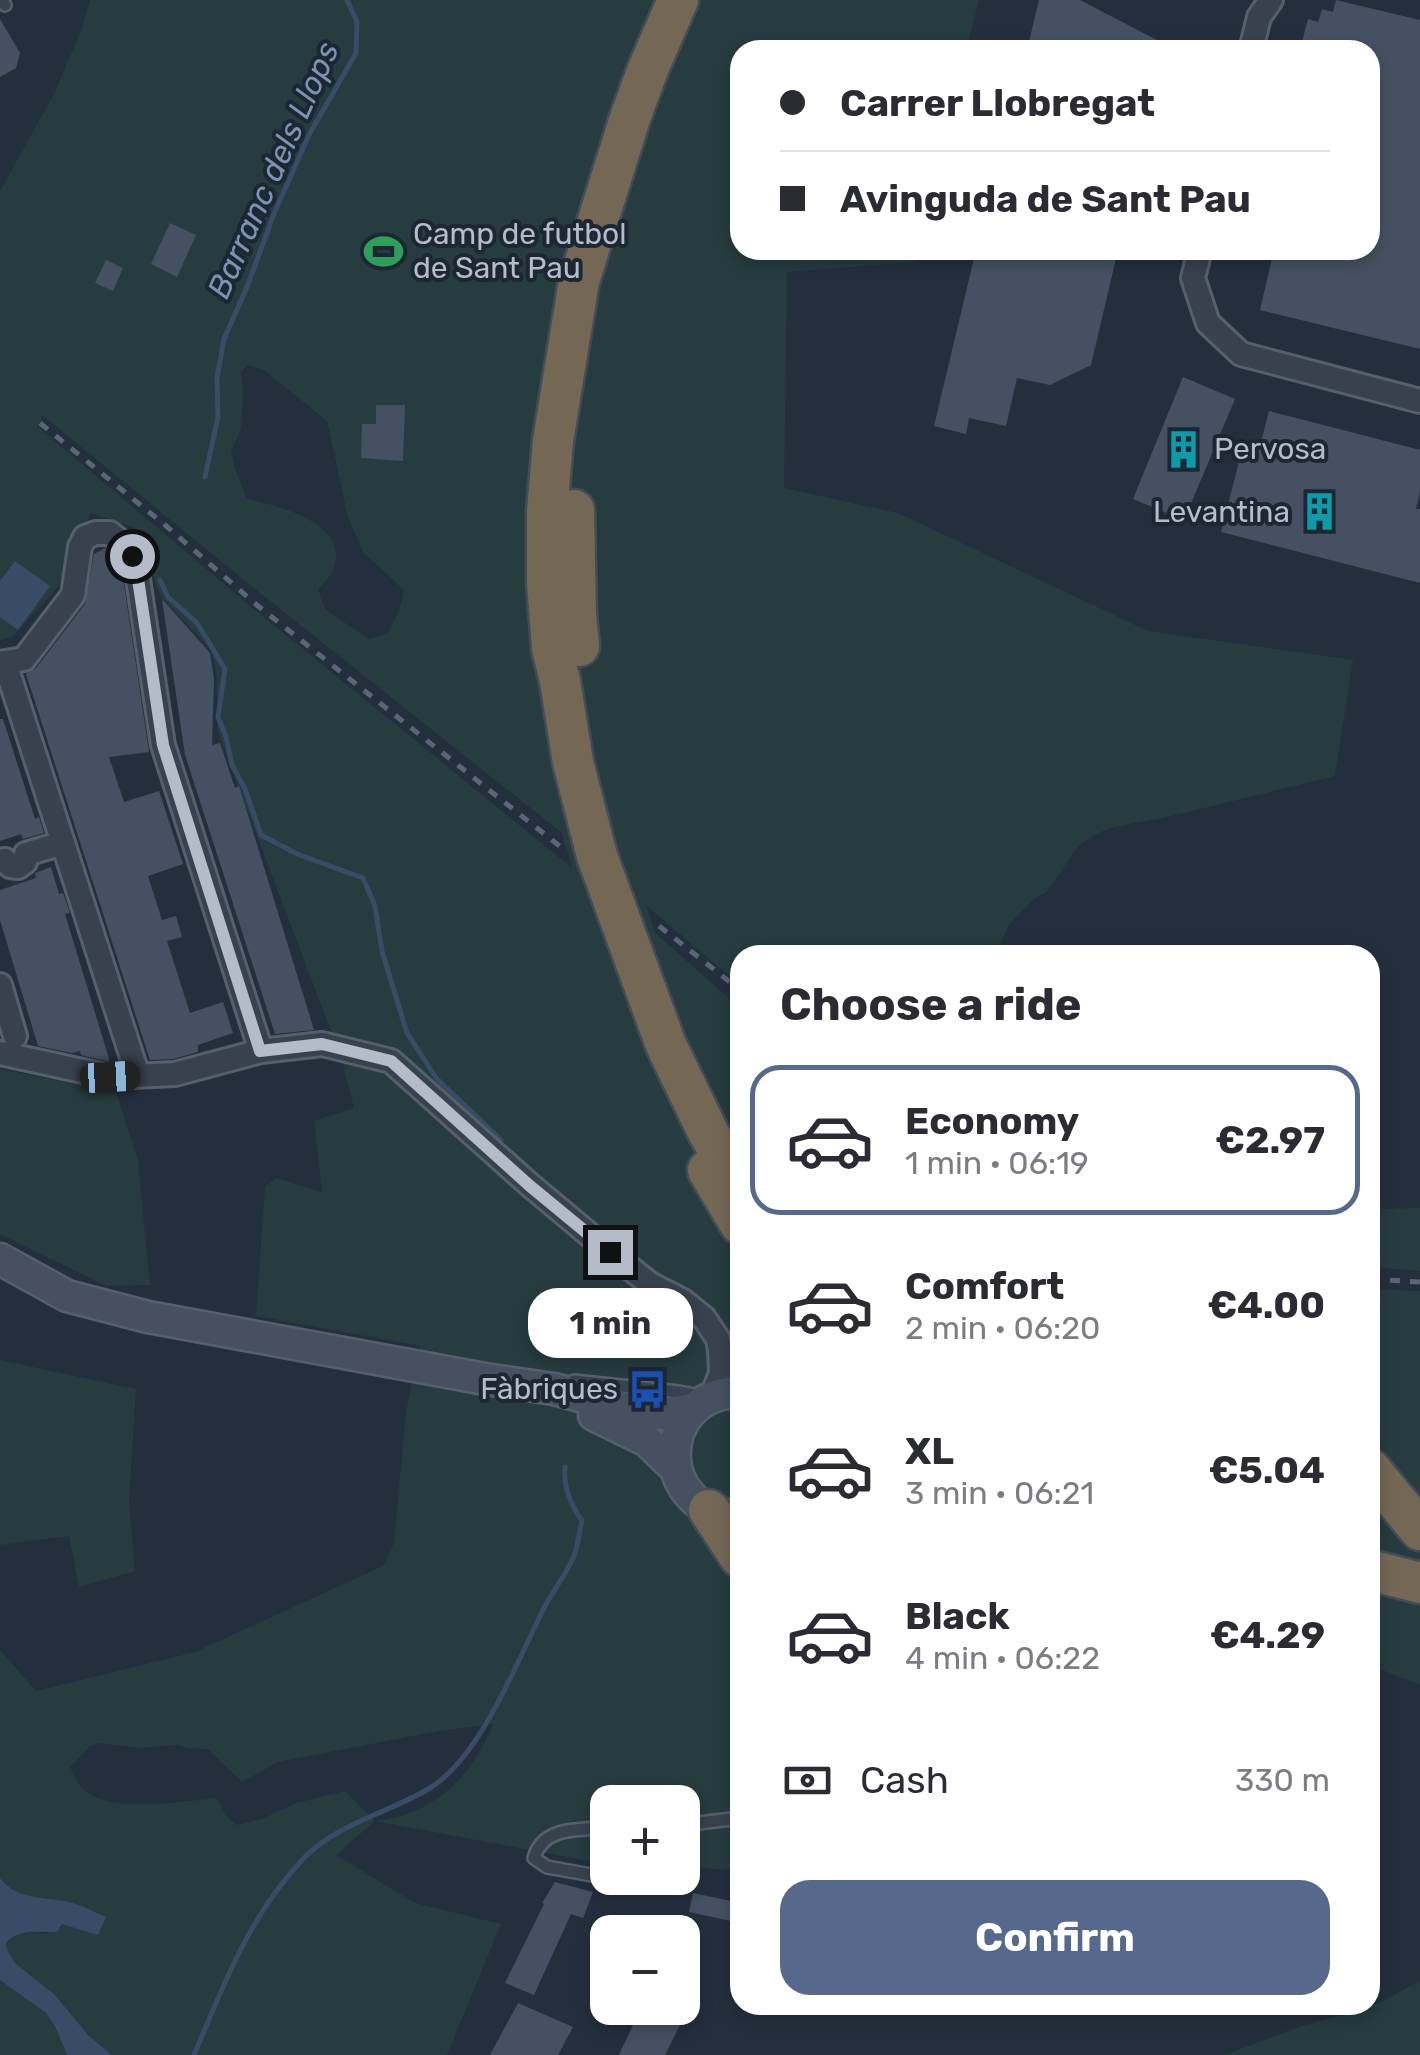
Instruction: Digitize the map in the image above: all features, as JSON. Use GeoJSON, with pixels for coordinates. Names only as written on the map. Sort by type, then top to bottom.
{"type":"FeatureCollection","features":[{"type":"Feature","properties":{"kind":"highway"},"geometry":{"type":"LineString","coordinates":[[678,0],[630,118],[579,281],[551,459],[546,581],[556,717],[576,828],[612,954],[644,1040],[679,1116],[730,1206]]}},
{"type":"Feature","properties":{"kind":"highway"},"geometry":{"type":"LineString","coordinates":[[696,0],[644,120],[617,208],[593,316],[576,453],[576,615],[593,753],[648,952],[678,1033],[730,1141]]}},
{"type":"Feature","properties":{"kind":"highway"},"geometry":{"type":"LineString","coordinates":[[552,648],[573,762],[597,856],[666,1045],[708,1134],[730,1170]]}},
{"type":"Feature","properties":{"kind":"highway"},"geometry":{"type":"LineString","coordinates":[[1380,1481],[1420,1530]]}},
{"type":"Feature","properties":{"kind":"highway"},"geometry":{"type":"LineString","coordinates":[[1380,1559],[1420,1567]]}},
{"type":"Feature","properties":{"kind":"highway"},"geometry":{"type":"LineString","coordinates":[[1380,1573],[1420,1584]]}},
{"type":"Feature","properties":{"kind":"highway"},"geometry":{"type":"LineString","coordinates":[[1380,1580],[1420,1584]]}},
{"type":"Feature","properties":{"kind":"main road"},"geometry":{"type":"LineString","coordinates":[[0,1260],[66,1296],[148,1318],[512,1384],[554,1388],[636,1411],[663,1414],[718,1393]]}},
{"type":"Feature","properties":{"kind":"main road"},"geometry":{"type":"LineString","coordinates":[[512,1384],[629,1430],[675,1468],[687,1492],[725,1513]]}},
{"type":"Feature","properties":{"kind":"main road"},"geometry":{"type":"LineString","coordinates":[[675,1468],[676,1436],[686,1417],[718,1393]]}},
{"type":"Feature","properties":{"kind":"street"},"geometry":{"type":"LineString","coordinates":[[1254,40],[1259,18],[1270,0]]}},
{"type":"Feature","properties":{"kind":"street"},"geometry":{"type":"LineString","coordinates":[[1198,260],[1193,278],[1208,323],[1241,354],[1420,401]]}},
{"type":"Feature","properties":{"kind":"street"},"geometry":{"type":"LineString","coordinates":[[138,1076],[3,663],[24,660],[74,595],[80,547],[96,533],[110,533],[126,546],[136,566],[163,745],[260,1051]]}},
{"type":"Feature","properties":{"kind":"street"},"geometry":{"type":"LineString","coordinates":[[10,859],[62,843]]}},
{"type":"Feature","properties":{"kind":"street"},"geometry":{"type":"LineString","coordinates":[[0,984],[8,1045],[110,1077],[175,1074],[260,1051],[322,1044],[391,1061],[610,1252],[650,1284],[683,1301],[704,1318],[718,1339],[718,1393]]}},
{"type":"Feature","properties":{"kind":"lane"},"geometry":{"type":"LineString","coordinates":[[700,1822],[730,1819]]}},
{"type":"Feature","properties":{"kind":"lane"},"geometry":{"type":"LineString","coordinates":[[590,1829],[551,1835],[538,1844],[534,1858],[548,1868],[590,1875]]}},
{"type":"Feature","properties":{"kind":"green space"},"geometry":{"type":"Polygon","coordinates":[[[90,0],[979,0],[969,40],[730,40],[730,260],[914,260],[787,272],[784,488],[898,513],[1148,631],[1353,660],[1335,776],[1098,833],[1079,845],[1047,892],[1011,922],[999,945],[730,945],[730,977],[647,906],[655,933],[730,999],[730,1870],[700,1867],[700,1785],[590,1785],[590,1861],[375,1821],[336,1855],[415,1903],[501,1924],[447,2055],[112,2055],[88,2035],[55,1995],[15,1963],[7,1950],[6,1943],[17,1934],[47,1933],[62,1924],[83,1929],[106,1917],[76,1904],[25,1895],[0,1878],[0,1650],[36,1691],[195,1652],[383,1566],[394,1543],[406,1411],[420,1346],[256,1316],[265,1187],[276,1178],[322,1192],[314,1121],[354,1108],[342,1060],[218,733],[216,669],[211,650],[161,597],[135,528],[91,513],[57,588],[13,636],[0,640],[0,191],[55,92],[90,0]],[[248,365],[241,372],[241,429],[231,451],[247,499],[293,512],[322,529],[332,540],[336,554],[332,573],[318,589],[325,609],[368,639],[387,634],[404,590],[363,552],[348,517],[327,421],[264,370],[248,365]],[[42,415],[38,427],[572,868],[562,833],[42,415]],[[493,1724],[278,1762],[242,1782],[208,1749],[177,1745],[140,1748],[99,1743],[90,1746],[70,1767],[82,1788],[94,1796],[127,1804],[216,1798],[237,1825],[262,1819],[296,1803],[345,1791],[375,1821],[415,1811],[462,1776],[493,1724]]]}},
{"type":"Feature","properties":{"kind":"green space"},"geometry":{"type":"Polygon","coordinates":[[[0,1069],[116,1093],[138,1160],[150,1285],[106,1286],[0,1234],[0,1069]]]}},
{"type":"Feature","properties":{"kind":"green space"},"geometry":{"type":"Polygon","coordinates":[[[1420,1208],[1420,1271],[1380,1268],[1380,1209],[1420,1208]]]}},
{"type":"Feature","properties":{"kind":"green space"},"geometry":{"type":"Polygon","coordinates":[[[1380,1289],[1420,1291],[1420,1685],[1380,1669],[1380,1289]]]}},
{"type":"Feature","properties":{"kind":"green space"},"geometry":{"type":"Polygon","coordinates":[[[0,1360],[136,1389],[129,1501],[135,1571],[79,1587],[69,1536],[0,1545],[0,1360]]]}},
{"type":"Feature","properties":{"kind":"green space"},"geometry":{"type":"Polygon","coordinates":[[[0,1980],[46,2013],[67,2055],[0,2055],[0,1980]]]}},
{"type":"Feature","properties":{"kind":"green space"},"geometry":{"type":"Polygon","coordinates":[[[1420,1981],[1420,2055],[1224,2055],[1339,2015],[1380,2015],[1380,2002],[1420,1981]]]}},
{"type":"Feature","properties":{"kind":"water"},"geometry":{"type":"Polygon","coordinates":[[[15,561],[50,586],[18,630],[0,617],[0,581],[15,561]]]}},
{"type":"Feature","properties":{"kind":"water"},"geometry":{"type":"Polygon","coordinates":[[[0,1878],[25,1895],[66,1901],[106,1917],[98,1935],[62,1924],[57,1932],[23,1933],[6,1943],[15,1963],[55,1995],[88,2035],[112,2055],[67,2055],[46,2013],[0,1980],[0,1878]]]}},
{"type":"Feature","properties":{"kind":"building"},"geometry":{"type":"Polygon","coordinates":[[[1039,0],[1080,0],[1157,40],[1029,40],[1039,0]]]}},
{"type":"Feature","properties":{"kind":"building"},"geometry":{"type":"Polygon","coordinates":[[[1336,0],[1420,20],[1420,349],[1260,310],[1272,260],[1380,260],[1380,40],[1303,40],[1308,19],[1318,22],[1322,9],[1333,12],[1336,0]]]}},
{"type":"Feature","properties":{"kind":"building"},"geometry":{"type":"Polygon","coordinates":[[[0,19],[20,53],[16,68],[0,77],[0,19]]]}},
{"type":"Feature","properties":{"kind":"building"},"geometry":{"type":"Polygon","coordinates":[[[170,223],[196,235],[177,277],[151,264],[170,223]]]}},
{"type":"Feature","properties":{"kind":"building"},"geometry":{"type":"Polygon","coordinates":[[[106,260],[123,268],[113,291],[95,283],[106,260]]]}},
{"type":"Feature","properties":{"kind":"building"},"geometry":{"type":"Polygon","coordinates":[[[974,260],[1116,260],[1091,365],[1050,385],[1017,378],[1006,426],[969,418],[966,434],[934,426],[974,260]]]}},
{"type":"Feature","properties":{"kind":"building","name":"Pervosa"},"geometry":{"type":"Polygon","coordinates":[[[1183,377],[1235,399],[1184,520],[1133,499],[1183,377]]]}},
{"type":"Feature","properties":{"kind":"building"},"geometry":{"type":"Polygon","coordinates":[[[376,405],[405,405],[403,461],[361,458],[362,424],[376,424],[376,405]]]}},
{"type":"Feature","properties":{"kind":"building","name":"Levantina"},"geometry":{"type":"Polygon","coordinates":[[[1269,411],[1420,450],[1416,509],[1420,509],[1420,583],[1221,532],[1244,442],[1260,446],[1269,411]]]}},
{"type":"Feature","properties":{"kind":"building"},"geometry":{"type":"Polygon","coordinates":[[[105,548],[122,571],[149,752],[109,757],[124,802],[159,791],[183,864],[148,876],[162,920],[176,916],[182,937],[167,941],[190,1013],[223,1002],[233,1033],[198,1045],[198,1052],[173,1059],[150,1060],[26,674],[36,668],[85,604],[94,554],[105,548]]]}},
{"type":"Feature","properties":{"kind":"building"},"geometry":{"type":"Polygon","coordinates":[[[162,599],[210,653],[214,679],[212,745],[220,743],[235,788],[239,786],[314,1030],[275,1034],[185,755],[162,599]]]}},
{"type":"Feature","properties":{"kind":"building"},"geometry":{"type":"Polygon","coordinates":[[[0,719],[35,819],[39,817],[44,833],[23,839],[21,834],[0,841],[0,719]]]}},
{"type":"Feature","properties":{"kind":"building"},"geometry":{"type":"Polygon","coordinates":[[[51,867],[70,913],[65,914],[110,1062],[81,1055],[80,1051],[38,1046],[0,920],[0,890],[36,878],[35,873],[51,867]]]}},
{"type":"Feature","properties":{"kind":"building"},"geometry":{"type":"Polygon","coordinates":[[[555,1882],[592,1895],[583,1918],[571,1914],[534,1995],[505,1983],[555,1882]]]}},
{"type":"Feature","properties":{"kind":"building"},"geometry":{"type":"Polygon","coordinates":[[[693,1895],[730,1901],[730,1921],[689,1912],[693,1895]]]}},
{"type":"Feature","properties":{"kind":"building"},"geometry":{"type":"Polygon","coordinates":[[[518,2003],[573,2027],[558,2055],[490,2055],[518,2003]]]}},
{"type":"Feature","properties":{"kind":"building"},"geometry":{"type":"Polygon","coordinates":[[[633,2025],[680,2025],[665,2055],[619,2055],[633,2025]]]}},
{"type":"Feature","properties":{"kind":"waterway","name":"Barranc dels Llops"},"geometry":{"type":"LineString","coordinates":[[205,477],[218,417],[217,378],[224,339],[310,133],[356,53],[357,22],[347,0]]}},
{"type":"Feature","properties":{"kind":"waterway","name":"Barranc dels Llops"},"geometry":{"type":"LineString","coordinates":[[160,580],[168,597],[197,623],[225,669],[218,717],[232,765],[261,835],[297,854],[363,878],[375,906],[382,951],[407,1033],[437,1079],[501,1140]]}},
{"type":"Feature","properties":{"kind":"waterway","name":"Barranc dels Llops"},"geometry":{"type":"LineString","coordinates":[[194,2055],[253,1926],[304,1858],[348,1827],[430,1788],[448,1773],[481,1732],[575,1554],[582,1521],[569,1496],[565,1467]]}},
{"type":"Feature","properties":{"kind":"railway"},"geometry":{"type":"LineString","coordinates":[[40,423],[258,606],[567,852]]}},
{"type":"Feature","properties":{"kind":"railway"},"geometry":{"type":"LineString","coordinates":[[659,926],[730,982]]}},
{"type":"Feature","properties":{"kind":"railway"},"geometry":{"type":"LineString","coordinates":[[1380,1280],[1420,1282]]}},
{"type":"Feature","properties":{"kind":"place","name":"Camp de futbol de Sant Pau"},"geometry":{"type":"Point","coordinates":[383,251]}},
{"type":"Feature","properties":{"kind":"place","name":"Pervosa"},"geometry":{"type":"Point","coordinates":[1184,449]}},
{"type":"Feature","properties":{"kind":"place","name":"Levantina"},"geometry":{"type":"Point","coordinates":[1320,512]}},
{"type":"Feature","properties":{"kind":"place","name":"Fàbriques"},"geometry":{"type":"Point","coordinates":[648,1389]}},
{"type":"Feature","properties":{"kind":"route"},"geometry":{"type":"LineString","coordinates":[[132,556],[163,745],[260,1051],[322,1044],[391,1061],[610,1252]]}}]}
